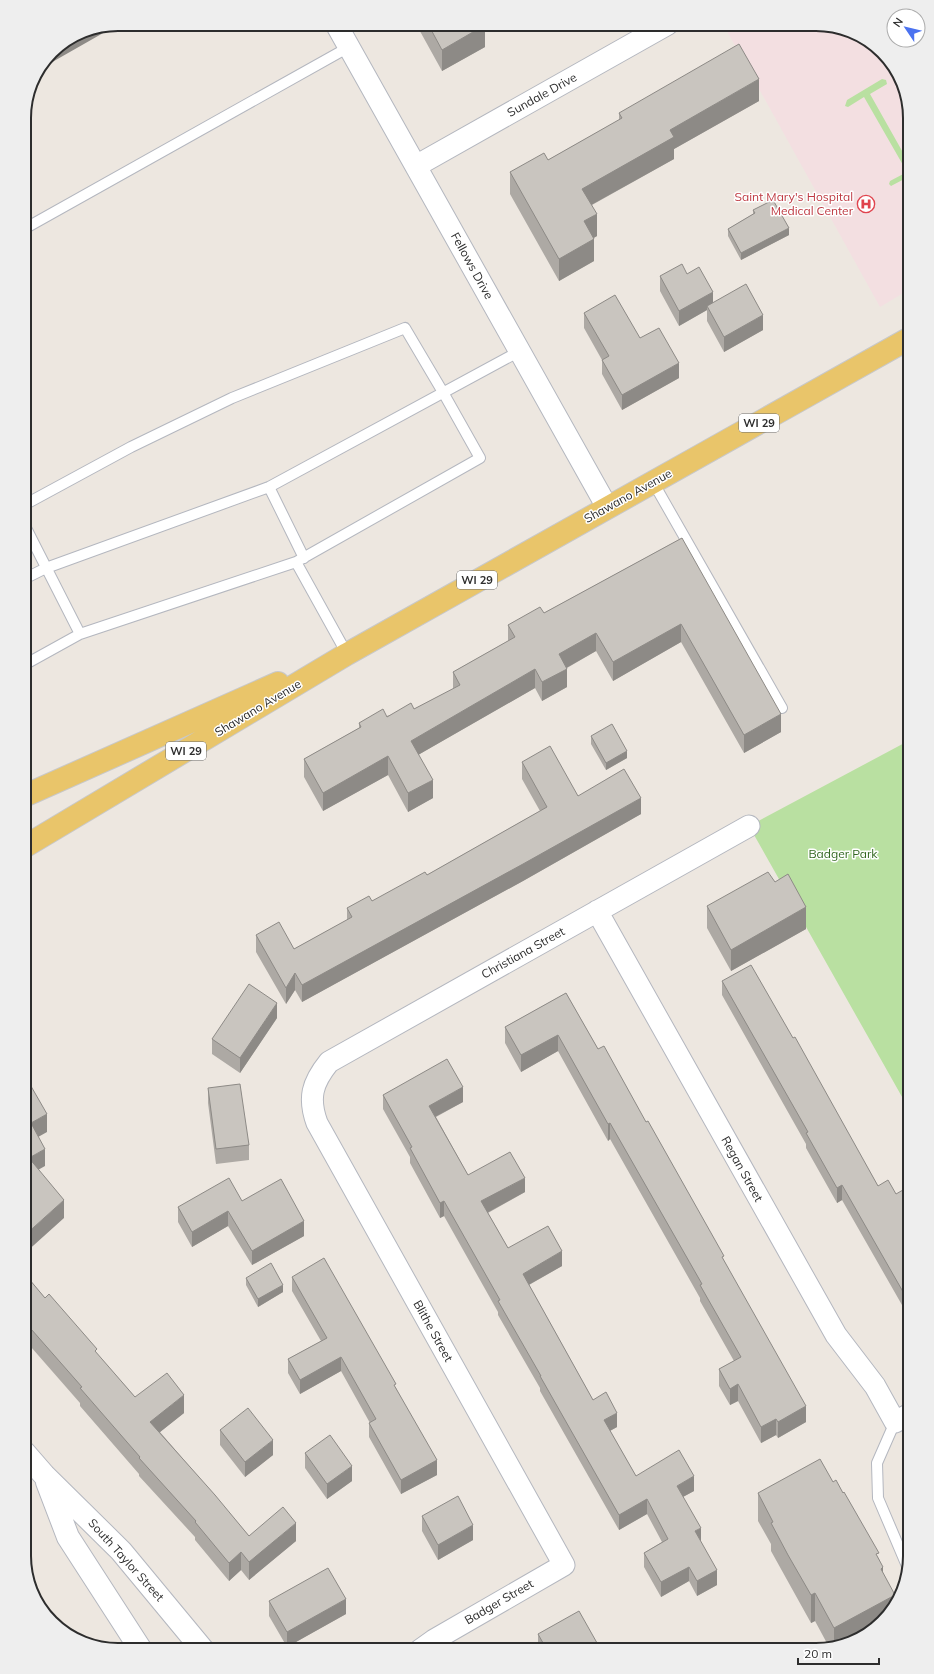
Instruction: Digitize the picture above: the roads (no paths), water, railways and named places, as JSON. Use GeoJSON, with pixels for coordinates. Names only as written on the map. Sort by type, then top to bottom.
{"type":"FeatureCollection","features":[{"type":"Feature","properties":{"kind":"main road","name":"Shawano Avenue"},"geometry":{"type":"LineString","coordinates":[[31,843],[347,654],[903,342]]}},
{"type":"Feature","properties":{"kind":"main road","name":"Shawano Avenue"},"geometry":{"type":"LineString","coordinates":[[31,793],[216,709],[347,654]]}},
{"type":"Feature","properties":{"kind":"street","name":"Fellows Drive"},"geometry":{"type":"LineString","coordinates":[[340,31],[607,508]]}},
{"type":"Feature","properties":{"kind":"street","name":"Sundale Drive"},"geometry":{"type":"LineString","coordinates":[[416,166],[656,31]]}},
{"type":"Feature","properties":{"kind":"street","name":"Christiana Street"},"geometry":{"type":"LineString","coordinates":[[312,1093],[318,1077],[328,1062],[749,826]]}},
{"type":"Feature","properties":{"kind":"street","name":"Regan Street"},"geometry":{"type":"LineString","coordinates":[[597,911],[836,1335],[875,1386],[903,1418]]}},
{"type":"Feature","properties":{"kind":"street","name":"Blithe Street"},"geometry":{"type":"LineString","coordinates":[[312,1093],[312,1111],[317,1123],[564,1565]]}},
{"type":"Feature","properties":{"kind":"street","name":"South Taylor Street"},"geometry":{"type":"LineString","coordinates":[[31,1460],[44,1475],[121,1551],[197,1643]]}},
{"type":"Feature","properties":{"kind":"street","name":"South Taylor Street"},"geometry":{"type":"LineString","coordinates":[[44,1475],[68,1537],[136,1643]]}},
{"type":"Feature","properties":{"kind":"street","name":"Badger Street"},"geometry":{"type":"LineString","coordinates":[[430,1643],[564,1565]]}},
{"type":"Feature","properties":{"kind":"lane"},"geometry":{"type":"LineString","coordinates":[[31,225],[349,47]]}},
{"type":"Feature","properties":{"kind":"lane"},"geometry":{"type":"LineString","coordinates":[[31,501],[131,447],[232,398],[405,328],[480,458],[300,560],[80,634],[31,661]]}},
{"type":"Feature","properties":{"kind":"lane"},"geometry":{"type":"LineString","coordinates":[[31,576],[46,568],[269,487],[444,394],[520,351]]}},
{"type":"Feature","properties":{"kind":"lane"},"geometry":{"type":"LineString","coordinates":[[653,482],[782,708]]}},
{"type":"Feature","properties":{"kind":"lane"},"geometry":{"type":"LineString","coordinates":[[269,487],[300,560],[347,654]]}},
{"type":"Feature","properties":{"kind":"lane"},"geometry":{"type":"LineString","coordinates":[[31,538],[80,634]]}},
{"type":"Feature","properties":{"kind":"lane"},"geometry":{"type":"LineString","coordinates":[[903,1418],[877,1463],[878,1498],[903,1557]]}},
{"type":"Feature","properties":{"kind":"place","name":"Saint Mary's Hospital Medical Center"},"geometry":{"type":"Point","coordinates":[866,204]}},
{"type":"Feature","properties":{"kind":"park label","name":"Badger Park"},"geometry":{"type":"Point","coordinates":[843,854]}}]}
